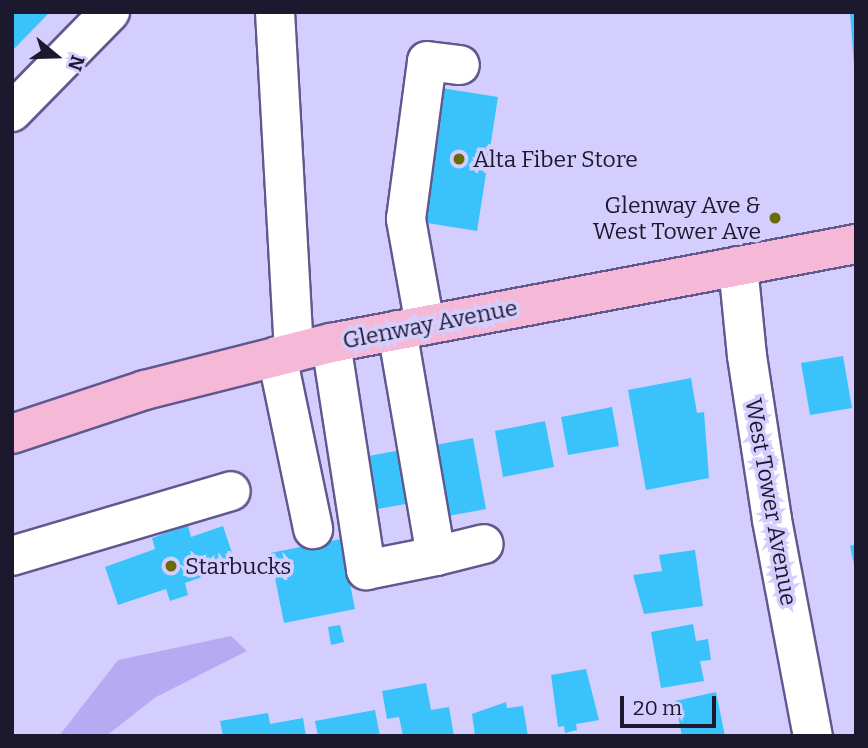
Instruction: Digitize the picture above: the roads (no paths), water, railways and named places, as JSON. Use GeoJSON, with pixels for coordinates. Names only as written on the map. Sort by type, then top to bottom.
{"type":"FeatureCollection","features":[{"type":"Feature","properties":{"kind":"main road","name":"Glenway Avenue"},"geometry":{"type":"LineString","coordinates":[[12,434],[145,390],[331,343],[856,244]]}},
{"type":"Feature","properties":{"kind":"street"},"geometry":{"type":"LineString","coordinates":[[12,112],[110,12]]}},
{"type":"Feature","properties":{"kind":"street"},"geometry":{"type":"LineString","coordinates":[[275,12],[286,354],[313,529]]}},
{"type":"Feature","properties":{"kind":"street"},"geometry":{"type":"LineString","coordinates":[[436,556],[411,328],[406,219],[427,61],[460,65]]}},
{"type":"Feature","properties":{"kind":"street","name":"West Tower Avenue"},"geometry":{"type":"LineString","coordinates":[[738,266],[768,493],[813,736]]}},
{"type":"Feature","properties":{"kind":"street"},"geometry":{"type":"LineString","coordinates":[[331,343],[366,570],[484,544]]}},
{"type":"Feature","properties":{"kind":"street"},"geometry":{"type":"LineString","coordinates":[[12,556],[231,491]]}},
{"type":"Feature","properties":{"kind":"place","name":"Alta Fiber Store"},"geometry":{"type":"Point","coordinates":[459,159]}},
{"type":"Feature","properties":{"kind":"place","name":"Glenway Ave & West Tower Ave"},"geometry":{"type":"Point","coordinates":[775,218]}},
{"type":"Feature","properties":{"kind":"place","name":"Starbucks"},"geometry":{"type":"Point","coordinates":[171,566]}}]}
